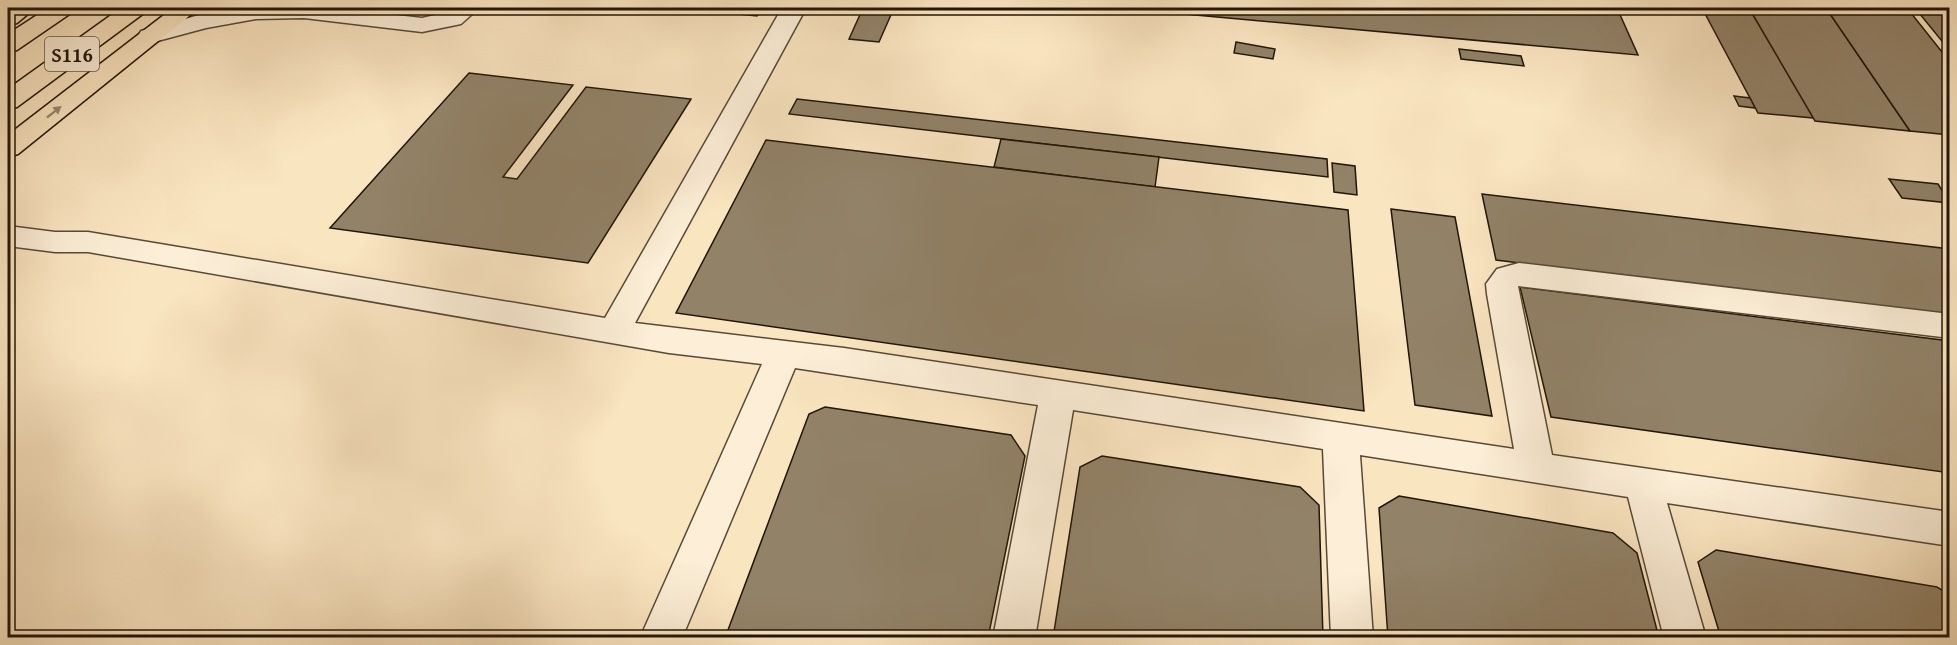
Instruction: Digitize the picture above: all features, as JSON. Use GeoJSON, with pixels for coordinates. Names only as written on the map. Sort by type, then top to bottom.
{"type":"FeatureCollection","features":[{"type":"Feature","properties":{"kind":"main road"},"geometry":{"type":"LineString","coordinates":[[8,18],[23,8]]}},
{"type":"Feature","properties":{"kind":"main road","name":"S116"},"geometry":{"type":"LineString","coordinates":[[8,45],[63,8]]}},
{"type":"Feature","properties":{"kind":"main road","name":"S116"},"geometry":{"type":"LineString","coordinates":[[8,101],[136,8]]}},
{"type":"Feature","properties":{"kind":"main road"},"geometry":{"type":"LineString","coordinates":[[8,148],[187,8]]}},
{"type":"Feature","properties":{"kind":"street"},"geometry":{"type":"LineString","coordinates":[[150,36],[203,21],[259,10],[304,11],[422,25],[452,19],[468,8]]}},
{"type":"Feature","properties":{"kind":"street"},"geometry":{"type":"LineString","coordinates":[[614,331],[794,8]]}},
{"type":"Feature","properties":{"kind":"street"},"geometry":{"type":"LineString","coordinates":[[8,221],[62,232],[88,242]]}},
{"type":"Feature","properties":{"kind":"street"},"geometry":{"type":"LineString","coordinates":[[8,236],[55,242],[88,242],[669,340],[844,361],[1950,529]]}},
{"type":"Feature","properties":{"kind":"street"},"geometry":{"type":"LineString","coordinates":[[1536,467],[1503,294],[1502,285],[1508,277],[1519,274],[1950,326]]}},
{"type":"Feature","properties":{"kind":"street"},"geometry":{"type":"LineString","coordinates":[[661,638],[783,355]]}},
{"type":"Feature","properties":{"kind":"street"},"geometry":{"type":"LineString","coordinates":[[1014,638],[1058,394]]}},
{"type":"Feature","properties":{"kind":"street"},"geometry":{"type":"LineString","coordinates":[[1341,437],[1352,638]]}},
{"type":"Feature","properties":{"kind":"street"},"geometry":{"type":"LineString","coordinates":[[1643,484],[1684,638]]}},
{"type":"Feature","properties":{"kind":"building"},"geometry":{"type":"Polygon","coordinates":[[[682,8],[762,8],[757,16],[682,8]]]}},
{"type":"Feature","properties":{"kind":"building"},"geometry":{"type":"Polygon","coordinates":[[[863,8],[894,8],[879,42],[849,39],[863,8]]]}},
{"type":"Feature","properties":{"kind":"building"},"geometry":{"type":"Polygon","coordinates":[[[1118,8],[1617,8],[1638,55],[1118,8]]]}},
{"type":"Feature","properties":{"kind":"building"},"geometry":{"type":"Polygon","coordinates":[[[1702,8],[1749,8],[1814,118],[1758,113],[1702,8]]]}},
{"type":"Feature","properties":{"kind":"building"},"geometry":{"type":"Polygon","coordinates":[[[1749,8],[1826,8],[1910,131],[1815,121],[1749,8]]]}},
{"type":"Feature","properties":{"kind":"building"},"geometry":{"type":"Polygon","coordinates":[[[1826,8],[1907,8],[1950,62],[1950,135],[1910,131],[1826,8]]]}},
{"type":"Feature","properties":{"kind":"building"},"geometry":{"type":"Polygon","coordinates":[[[1915,8],[1950,8],[1950,51],[1915,8]]]}},
{"type":"Feature","properties":{"kind":"building"},"geometry":{"type":"Polygon","coordinates":[[[1236,42],[1275,49],[1273,59],[1234,53],[1236,42]]]}},
{"type":"Feature","properties":{"kind":"building"},"geometry":{"type":"Polygon","coordinates":[[[1459,49],[1521,56],[1524,66],[1461,59],[1459,49]]]}},
{"type":"Feature","properties":{"kind":"building"},"geometry":{"type":"Polygon","coordinates":[[[469,73],[573,85],[503,177],[517,179],[586,87],[691,99],[588,263],[330,228],[469,73]]]}},
{"type":"Feature","properties":{"kind":"building"},"geometry":{"type":"Polygon","coordinates":[[[1734,96],[1750,98],[1755,108],[1739,106],[1734,96]]]}},
{"type":"Feature","properties":{"kind":"building"},"geometry":{"type":"Polygon","coordinates":[[[797,99],[1327,159],[1328,177],[789,114],[797,99]]]}},
{"type":"Feature","properties":{"kind":"building"},"geometry":{"type":"Polygon","coordinates":[[[1001,139],[1159,157],[1155,187],[994,167],[1001,139]]]}},
{"type":"Feature","properties":{"kind":"building"},"geometry":{"type":"Polygon","coordinates":[[[766,140],[1348,210],[1364,411],[676,313],[766,140]]]}},
{"type":"Feature","properties":{"kind":"building"},"geometry":{"type":"Polygon","coordinates":[[[1332,163],[1355,166],[1357,195],[1334,192],[1332,163]]]}},
{"type":"Feature","properties":{"kind":"building"},"geometry":{"type":"Polygon","coordinates":[[[1889,179],[1938,184],[1950,203],[1902,198],[1889,179]]]}},
{"type":"Feature","properties":{"kind":"building"},"geometry":{"type":"Polygon","coordinates":[[[1482,194],[1950,249],[1950,316],[1496,260],[1482,194]]]}},
{"type":"Feature","properties":{"kind":"building"},"geometry":{"type":"Polygon","coordinates":[[[1391,209],[1455,217],[1492,416],[1415,405],[1391,209]]]}},
{"type":"Feature","properties":{"kind":"building"},"geometry":{"type":"Polygon","coordinates":[[[1520,287],[1950,341],[1950,473],[1551,417],[1520,287]]]}},
{"type":"Feature","properties":{"kind":"building"},"geometry":{"type":"Polygon","coordinates":[[[825,407],[1011,435],[1025,456],[988,638],[725,638],[809,414],[825,407]]]}},
{"type":"Feature","properties":{"kind":"building"},"geometry":{"type":"Polygon","coordinates":[[[1102,456],[1300,487],[1319,505],[1323,638],[1053,638],[1080,467],[1102,456]]]}},
{"type":"Feature","properties":{"kind":"building"},"geometry":{"type":"Polygon","coordinates":[[[1399,496],[1613,533],[1637,553],[1659,638],[1388,638],[1379,508],[1399,496]]]}},
{"type":"Feature","properties":{"kind":"building"},"geometry":{"type":"Polygon","coordinates":[[[1716,550],[1937,587],[1950,595],[1950,638],[1721,638],[1698,562],[1716,550]]]}}]}
